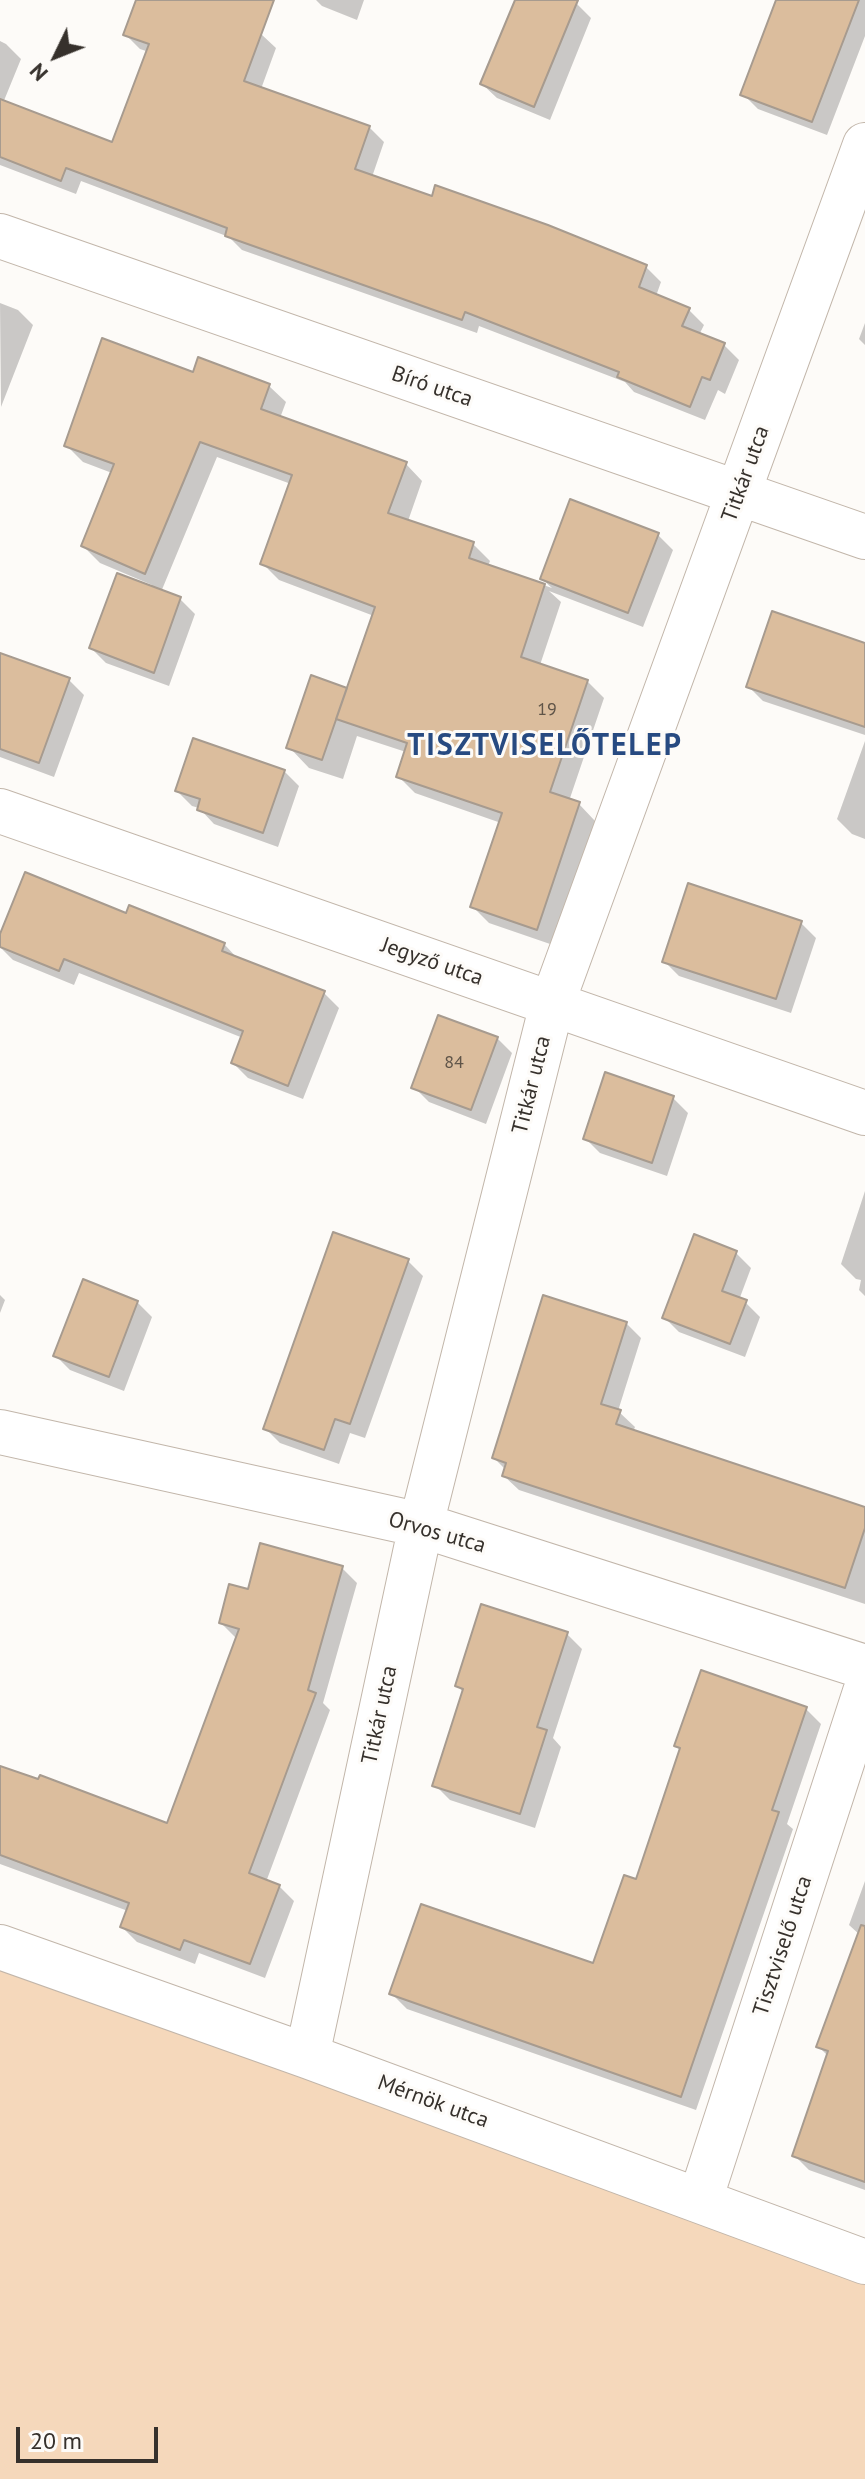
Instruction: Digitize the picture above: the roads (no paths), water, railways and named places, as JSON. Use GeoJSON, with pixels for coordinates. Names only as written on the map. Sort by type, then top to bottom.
{"type":"FeatureCollection","features":[{"type":"Feature","properties":{"kind":"street","name":"Titkár utca"},"geometry":{"type":"LineString","coordinates":[[307,2056],[421,1525],[552,1004],[865,145]]}},
{"type":"Feature","properties":{"kind":"street","name":"Bíró utca"},"geometry":{"type":"LineString","coordinates":[[0,236],[865,537]]}},
{"type":"Feature","properties":{"kind":"street","name":"Jegyző utca"},"geometry":{"type":"LineString","coordinates":[[0,811],[865,1113]]}},
{"type":"Feature","properties":{"kind":"street","name":"Orvos utca"},"geometry":{"type":"LineString","coordinates":[[0,1432],[421,1525],[865,1667]]}},
{"type":"Feature","properties":{"kind":"street","name":"Tisztviselő utca"},"geometry":{"type":"LineString","coordinates":[[700,2200],[865,1692]]}},
{"type":"Feature","properties":{"kind":"street","name":"Mérnök utca"},"geometry":{"type":"LineString","coordinates":[[0,1947],[307,2056],[865,2262]]}},
{"type":"Feature","properties":{"kind":"district","name":"TISZTVISELŐTELEP"},"geometry":{"type":"Point","coordinates":[545,746]}}]}
